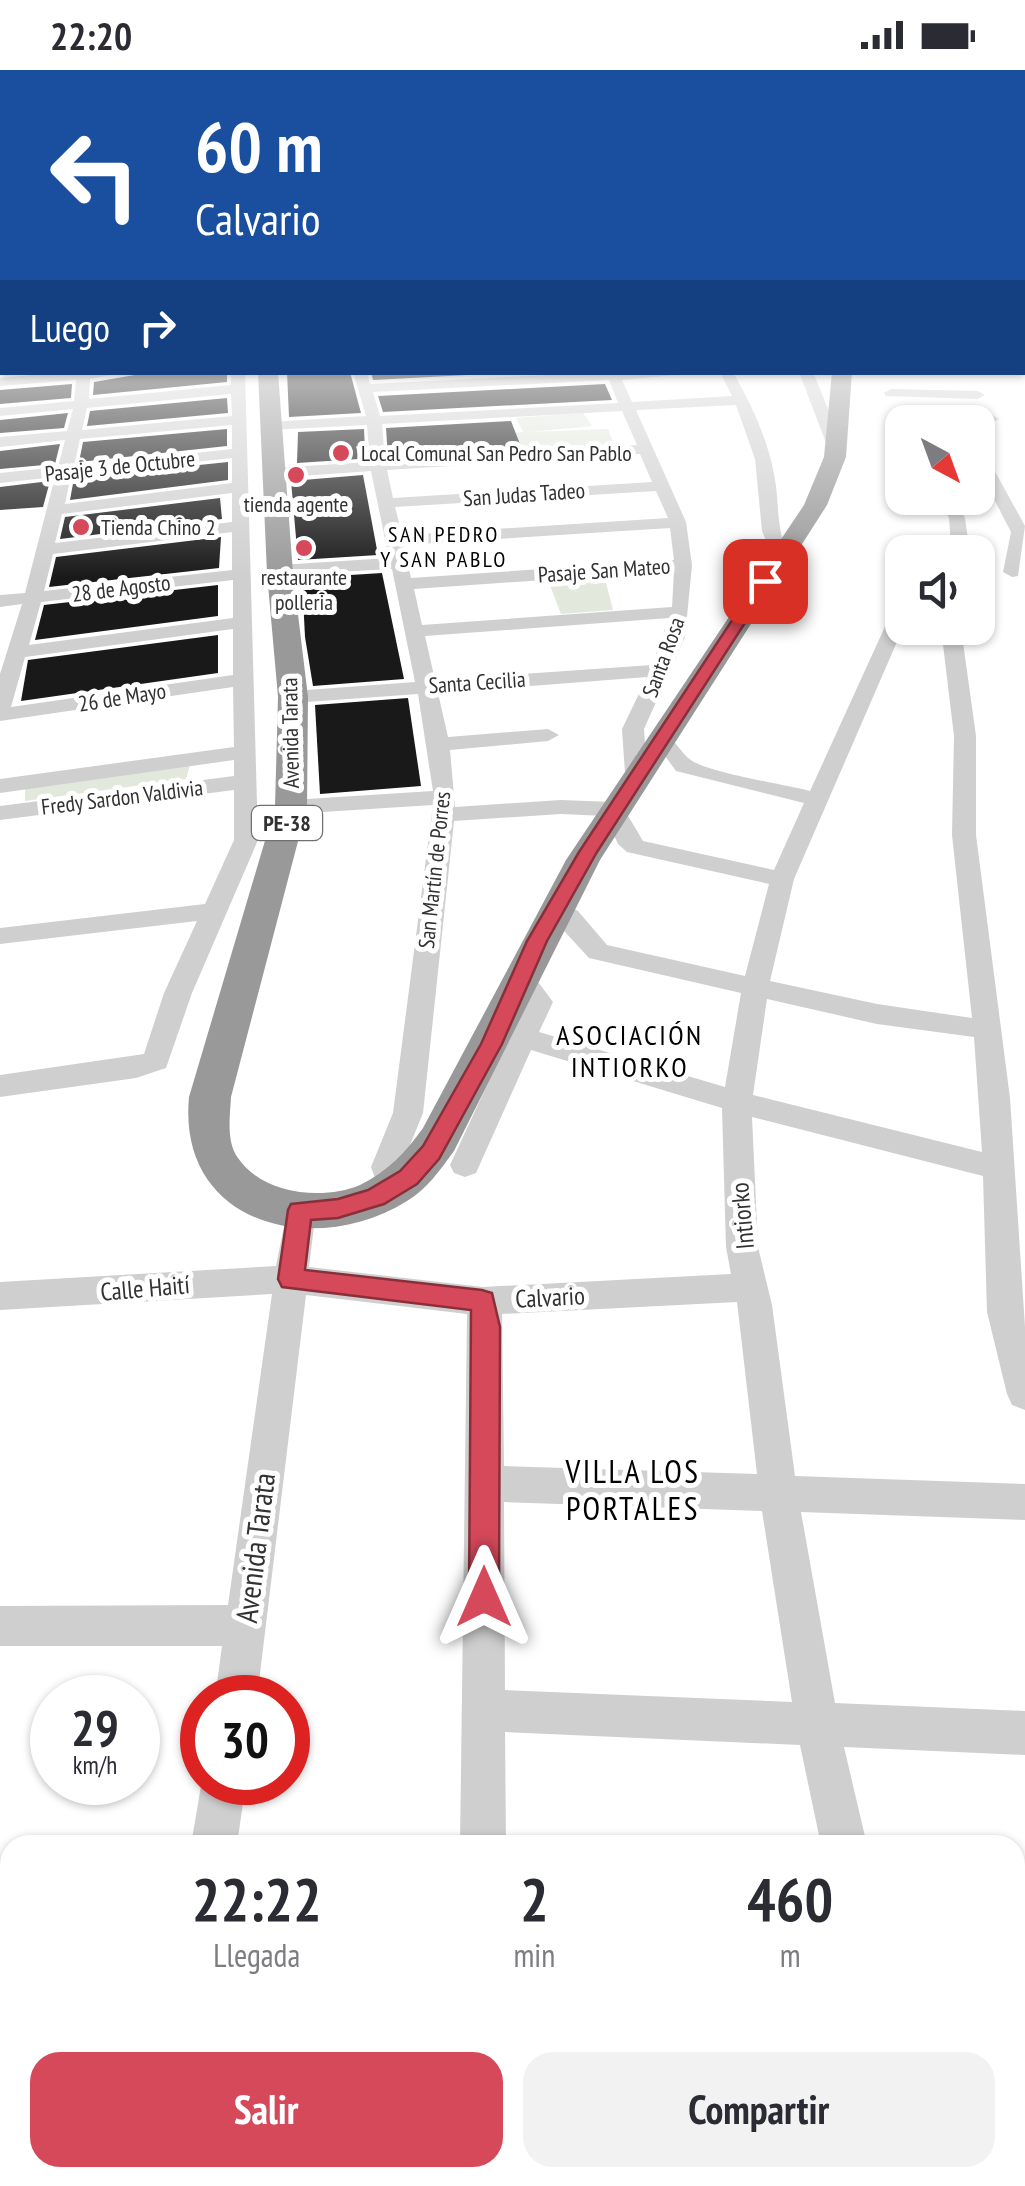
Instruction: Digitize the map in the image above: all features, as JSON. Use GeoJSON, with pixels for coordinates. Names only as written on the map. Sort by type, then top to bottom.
{"type":"FeatureCollection","features":[{"type":"Feature","properties":{"kind":"highway","name":"Avenida Tarata"},"geometry":{"type":"LineString","coordinates":[[265,381],[252,423],[274,473],[292,697],[288,821],[210,1097],[206,1134],[218,1166],[230,1180],[264,1202],[300,1210]]}},
{"type":"Feature","properties":{"kind":"highway","name":"PE-38"},"geometry":{"type":"LineString","coordinates":[[300,1210],[338,1208],[393,1188],[431,1152],[492,1044],[556,908],[613,809],[825,486],[836,448],[841,381]]}},
{"type":"Feature","properties":{"kind":"street"},"geometry":{"type":"LineString","coordinates":[[0,712],[33,598],[84,381]]}},
{"type":"Feature","properties":{"kind":"street"},"geometry":{"type":"LineString","coordinates":[[0,412],[80,405],[238,381]]}},
{"type":"Feature","properties":{"kind":"street","name":"Avenida Tarata"},"geometry":{"type":"LineString","coordinates":[[0,1086],[136,1068],[156,1061],[212,912],[246,840],[239,453],[252,423],[238,381]]}},
{"type":"Feature","properties":{"kind":"street","name":"San Martín de Porres"},"geometry":{"type":"LineString","coordinates":[[362,381],[374,419],[378,467],[439,744],[443,806],[408,1113],[386,1167],[393,1188]]}},
{"type":"Feature","properties":{"kind":"street","name":"Santa Rosa"},"geometry":{"type":"LineString","coordinates":[[615,381],[678,522],[684,565],[680,612],[662,670],[633,729],[636,773]]}},
{"type":"Feature","properties":{"kind":"street"},"geometry":{"type":"LineString","coordinates":[[731,381],[754,428],[769,490],[768,536],[781,558]]}},
{"type":"Feature","properties":{"kind":"street"},"geometry":{"type":"LineString","coordinates":[[809,381],[836,448]]}},
{"type":"Feature","properties":{"kind":"street"},"geometry":{"type":"LineString","coordinates":[[899,405],[888,388],[978,396]]}},
{"type":"Feature","properties":{"kind":"street"},"geometry":{"type":"LineString","coordinates":[[0,442],[252,423],[742,400]]}},
{"type":"Feature","properties":{"kind":"street"},"geometry":{"type":"LineString","coordinates":[[274,473],[647,449]]}},
{"type":"Feature","properties":{"kind":"street","name":"Pasaje 3 de Octubre"},"geometry":{"type":"LineString","coordinates":[[0,478],[239,453]]}},
{"type":"Feature","properties":{"kind":"street","name":"San Judas Tadeo"},"geometry":{"type":"LineString","coordinates":[[386,503],[662,486]]}},
{"type":"Feature","properties":{"kind":"street"},"geometry":{"type":"LineString","coordinates":[[995,486],[1020,532],[1012,572]]}},
{"type":"Feature","properties":{"kind":"street"},"geometry":{"type":"LineString","coordinates":[[54,510],[242,487]]}},
{"type":"Feature","properties":{"kind":"street"},"geometry":{"type":"LineString","coordinates":[[394,541],[678,522]]}},
{"type":"Feature","properties":{"kind":"street"},"geometry":{"type":"LineString","coordinates":[[44,550],[242,526]]}},
{"type":"Feature","properties":{"kind":"street"},"geometry":{"type":"LineString","coordinates":[[280,570],[400,564]]}},
{"type":"Feature","properties":{"kind":"street","name":"Pasaje San Mateo"},"geometry":{"type":"LineString","coordinates":[[404,584],[684,565]]}},
{"type":"Feature","properties":{"kind":"street","name":"28 de Agosto"},"geometry":{"type":"LineString","coordinates":[[0,601],[241,574]]}},
{"type":"Feature","properties":{"kind":"street"},"geometry":{"type":"LineString","coordinates":[[414,631],[680,612]]}},
{"type":"Feature","properties":{"kind":"street"},"geometry":{"type":"LineString","coordinates":[[17,652],[242,622]]}},
{"type":"Feature","properties":{"kind":"street","name":"Intiorko"},"geometry":{"type":"LineString","coordinates":[[842,1835],[817,1722],[778,1491],[740,1216],[737,1104],[754,989],[782,879],[885,645]]}},
{"type":"Feature","properties":{"kind":"street"},"geometry":{"type":"LineString","coordinates":[[953,645],[965,736],[964,835],[990,1030],[1004,1312],[1025,1394]]}},
{"type":"Feature","properties":{"kind":"street","name":"Santa Cecilia"},"geometry":{"type":"LineString","coordinates":[[292,697],[662,670]]}},
{"type":"Feature","properties":{"kind":"street","name":"26 de Mayo"},"geometry":{"type":"LineString","coordinates":[[0,712],[244,678]]}},
{"type":"Feature","properties":{"kind":"street"},"geometry":{"type":"LineString","coordinates":[[439,744],[548,735]]}},
{"type":"Feature","properties":{"kind":"street"},"geometry":{"type":"LineString","coordinates":[[658,740],[671,748],[684,766],[815,798]]}},
{"type":"Feature","properties":{"kind":"street","name":"Fredy Sardon Valdivia"},"geometry":{"type":"LineString","coordinates":[[0,786],[242,752]]}},
{"type":"Feature","properties":{"kind":"street","name":"Fredy Sardon Valdivia"},"geometry":{"type":"LineString","coordinates":[[0,813],[243,782]]}},
{"type":"Feature","properties":{"kind":"street"},"geometry":{"type":"LineString","coordinates":[[246,840],[288,821],[443,806],[613,809],[635,847],[782,879]]}},
{"type":"Feature","properties":{"kind":"street"},"geometry":{"type":"LineString","coordinates":[[556,908],[575,918],[584,937],[598,952],[877,1014],[990,1030]]}},
{"type":"Feature","properties":{"kind":"street"},"geometry":{"type":"LineString","coordinates":[[0,936],[212,912]]}},
{"type":"Feature","properties":{"kind":"street"},"geometry":{"type":"LineString","coordinates":[[465,1164],[539,1002],[521,976]]}},
{"type":"Feature","properties":{"kind":"street"},"geometry":{"type":"LineString","coordinates":[[522,1037],[737,1104],[869,1140],[996,1167]]}},
{"type":"Feature","properties":{"kind":"street","name":"Avenida Tarata"},"geometry":{"type":"LineString","coordinates":[[239,1675],[300,1210]]}},
{"type":"Feature","properties":{"kind":"street","name":"Calvario"},"geometry":{"type":"LineString","coordinates":[[291,1279],[482,1301],[751,1287]]}},
{"type":"Feature","properties":{"kind":"street","name":"Calle Haití"},"geometry":{"type":"LineString","coordinates":[[0,1296],[291,1279]]}},
{"type":"Feature","properties":{"kind":"street"},"geometry":{"type":"LineString","coordinates":[[482,1301],[486,1327],[483,1835]]}},
{"type":"Feature","properties":{"kind":"street"},"geometry":{"type":"LineString","coordinates":[[484,1484],[1025,1502]]}},
{"type":"Feature","properties":{"kind":"street"},"geometry":{"type":"LineString","coordinates":[[0,1626],[246,1625]]}},
{"type":"Feature","properties":{"kind":"street"},"geometry":{"type":"LineString","coordinates":[[484,1710],[1025,1733]]}},
{"type":"Feature","properties":{"kind":"street"},"geometry":{"type":"LineString","coordinates":[[216,1835],[220,1805]]}},
{"type":"Feature","properties":{"kind":"shaded area"},"geometry":{"type":"Polygon","coordinates":[[[583,413],[592,426],[530,432],[608,429],[614,444],[523,451],[516,433],[523,432],[516,418],[583,413]]]}},
{"type":"Feature","properties":{"kind":"shaded area"},"geometry":{"type":"Polygon","coordinates":[[[603,571],[613,610],[561,614],[546,575],[603,571]]]}},
{"type":"Feature","properties":{"kind":"shaded area"},"geometry":{"type":"Polygon","coordinates":[[[190,765],[186,779],[25,801],[25,787],[190,765]]]}},
{"type":"Feature","properties":{"kind":"building"},"geometry":{"type":"Polygon","coordinates":[[[101,381],[227,381],[93,395],[94,382],[101,381]]]}},
{"type":"Feature","properties":{"kind":"building"},"geometry":{"type":"Polygon","coordinates":[[[287,381],[352,381],[361,413],[289,417],[287,381]]]}},
{"type":"Feature","properties":{"kind":"building"},"geometry":{"type":"Polygon","coordinates":[[[72,384],[71,398],[0,404],[0,390],[72,384]]]}},
{"type":"Feature","properties":{"kind":"building"},"geometry":{"type":"Polygon","coordinates":[[[605,384],[612,400],[383,412],[378,396],[605,384]]]}},
{"type":"Feature","properties":{"kind":"building"},"geometry":{"type":"Polygon","coordinates":[[[227,398],[228,413],[87,426],[90,411],[227,398]]]}},
{"type":"Feature","properties":{"kind":"building"},"geometry":{"type":"Polygon","coordinates":[[[68,413],[64,428],[0,433],[0,420],[68,413]]]}},
{"type":"Feature","properties":{"kind":"building"},"geometry":{"type":"Polygon","coordinates":[[[511,421],[522,449],[388,457],[386,428],[511,421]]]}},
{"type":"Feature","properties":{"kind":"building"},"geometry":{"type":"Polygon","coordinates":[[[227,429],[227,446],[79,462],[83,442],[227,429]]]}},
{"type":"Feature","properties":{"kind":"building"},"geometry":{"type":"Polygon","coordinates":[[[364,429],[365,450],[356,446],[359,459],[297,463],[298,432],[364,429]]]}},
{"type":"Feature","properties":{"kind":"building"},"geometry":{"type":"Polygon","coordinates":[[[60,444],[55,464],[0,469],[0,451],[60,444]]]}},
{"type":"Feature","properties":{"kind":"building"},"geometry":{"type":"Polygon","coordinates":[[[228,462],[228,480],[70,500],[74,478],[228,462]]]}},
{"type":"Feature","properties":{"kind":"building"},"geometry":{"type":"Polygon","coordinates":[[[363,475],[378,555],[298,560],[291,481],[363,475]]]}},
{"type":"Feature","properties":{"kind":"building"},"geometry":{"type":"Polygon","coordinates":[[[50,481],[43,507],[0,510],[0,487],[50,481]]]}},
{"type":"Feature","properties":{"kind":"building"},"geometry":{"type":"Polygon","coordinates":[[[220,498],[222,519],[60,539],[65,517],[220,498]]]}},
{"type":"Feature","properties":{"kind":"building"},"geometry":{"type":"Polygon","coordinates":[[[221,537],[219,568],[49,587],[56,557],[221,537]]]}},
{"type":"Feature","properties":{"kind":"building"},"geometry":{"type":"Polygon","coordinates":[[[382,573],[404,679],[313,686],[302,578],[382,573]]]}},
{"type":"Feature","properties":{"kind":"building"},"geometry":{"type":"Polygon","coordinates":[[[218,585],[218,616],[35,640],[44,605],[218,585]]]}},
{"type":"Feature","properties":{"kind":"building"},"geometry":{"type":"Polygon","coordinates":[[[218,635],[218,673],[21,701],[28,660],[218,635]]]}},
{"type":"Feature","properties":{"kind":"building"},"geometry":{"type":"Polygon","coordinates":[[[408,698],[421,786],[320,794],[315,705],[408,698]]]}},
{"type":"Feature","properties":{"kind":"place","name":"Local Comunal San Pedro San Pablo"},"geometry":{"type":"Point","coordinates":[341,453]}},
{"type":"Feature","properties":{"kind":"place","name":"tienda agente"},"geometry":{"type":"Point","coordinates":[296,475]}},
{"type":"Feature","properties":{"kind":"place","name":"Tienda Chino 2"},"geometry":{"type":"Point","coordinates":[81,527]}},
{"type":"Feature","properties":{"kind":"place","name":"restaurante polleria"},"geometry":{"type":"Point","coordinates":[304,548]}},
{"type":"Feature","properties":{"kind":"district","name":"SAN PEDRO Y SAN PABLO"},"geometry":{"type":"Point","coordinates":[444,546]}},
{"type":"Feature","properties":{"kind":"district","name":"ASOCIACIÓN INTIORKO"},"geometry":{"type":"Point","coordinates":[630,1051]}},
{"type":"Feature","properties":{"kind":"district","name":"VILLA LOS PORTALES"},"geometry":{"type":"Point","coordinates":[633,1490]}},
{"type":"Feature","properties":{"kind":"route"},"geometry":{"type":"LineString","coordinates":[[484,1597],[486,1327],[482,1301],[291,1279],[300,1210],[338,1208],[376,1197],[408,1177],[431,1152],[492,1044],[537,941],[613,809],[765,581]]}}]}
